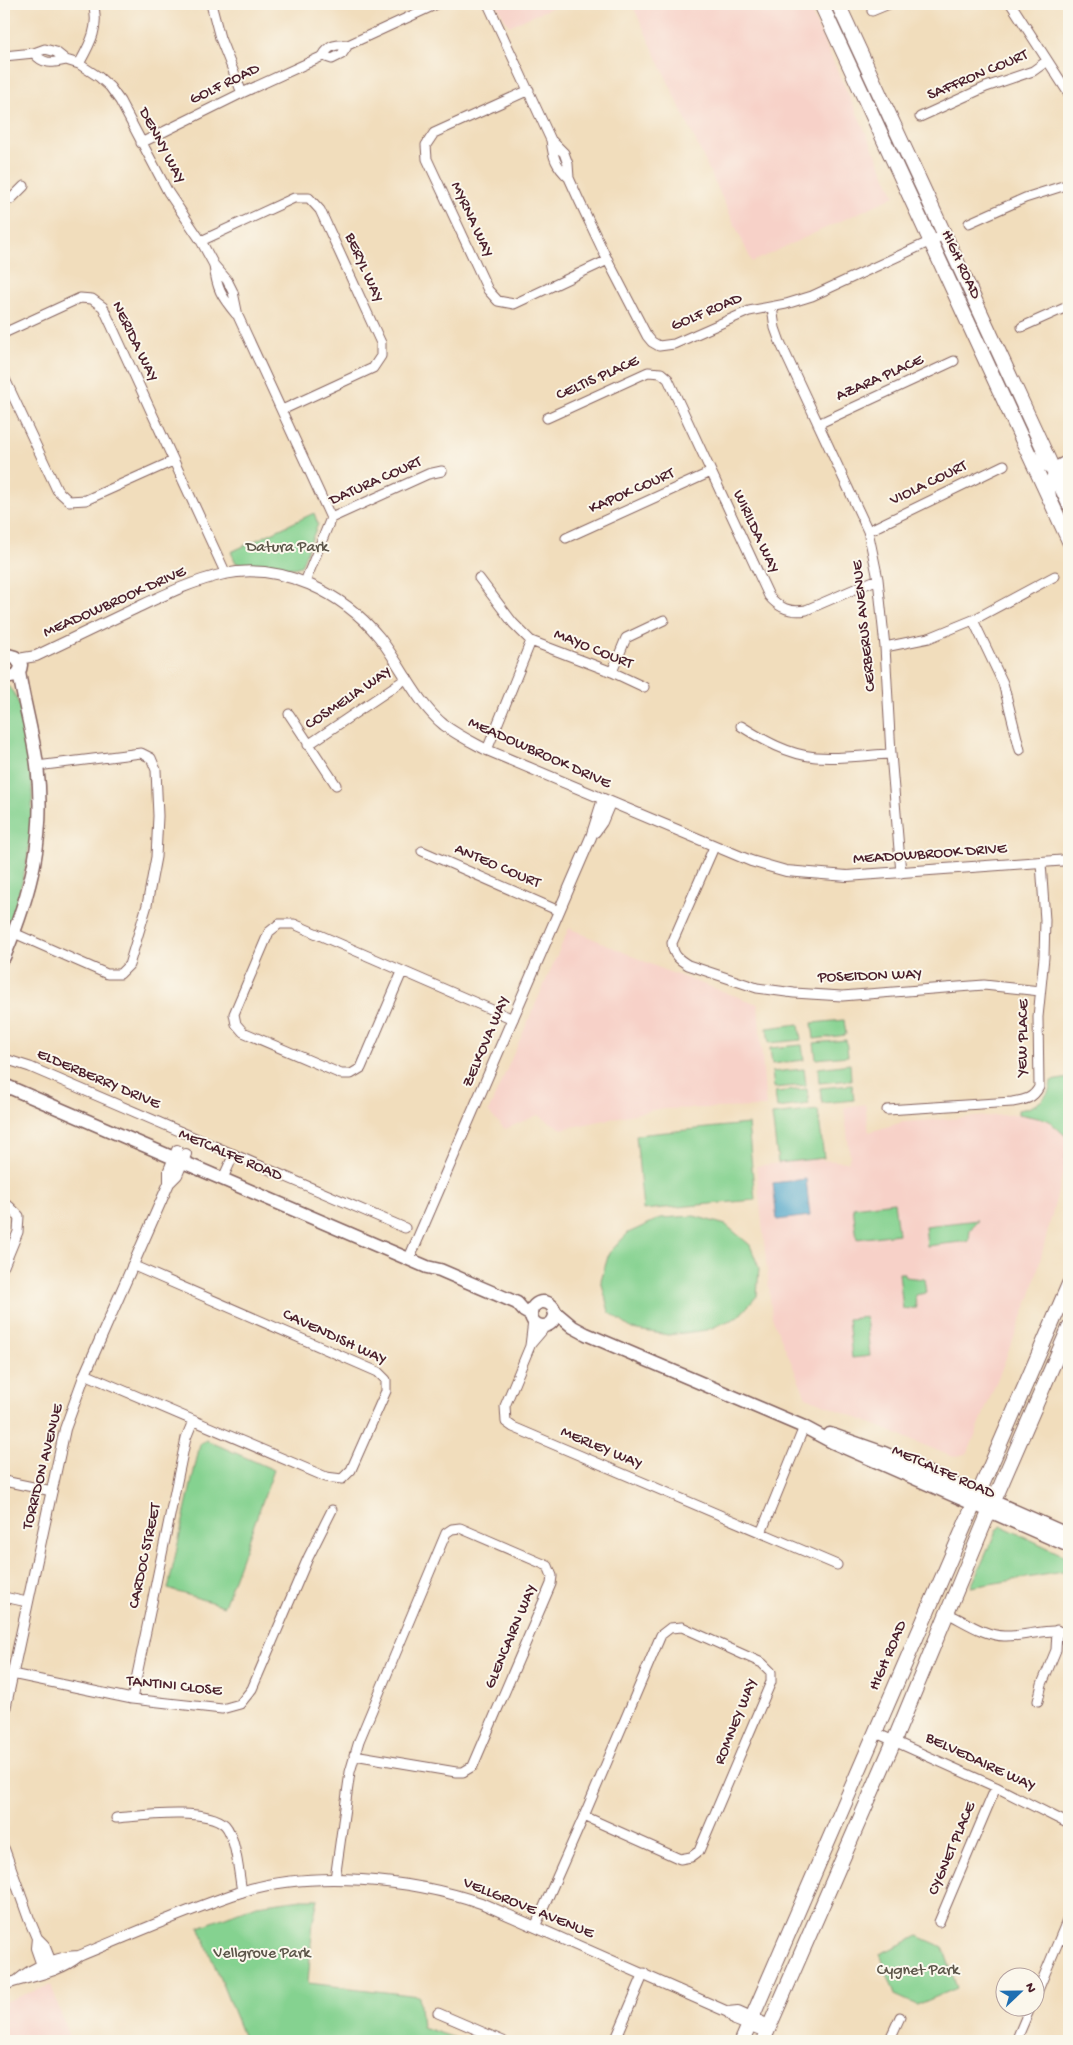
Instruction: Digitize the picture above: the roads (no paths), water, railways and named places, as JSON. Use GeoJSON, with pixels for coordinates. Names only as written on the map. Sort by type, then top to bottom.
{"type":"FeatureCollection","features":[{"type":"Feature","properties":{"kind":"main road","name":"HIGH ROAD"},"geometry":{"type":"LineString","coordinates":[[821,4],[1069,541]]}},
{"type":"Feature","properties":{"kind":"main road","name":"HIGH ROAD"},"geometry":{"type":"LineString","coordinates":[[838,4],[1069,504]]}},
{"type":"Feature","properties":{"kind":"main road"},"geometry":{"type":"LineString","coordinates":[[4,644],[29,718],[37,766],[40,801],[38,846],[29,891],[4,957]]}},
{"type":"Feature","properties":{"kind":"main road","name":"METCALFE ROAD"},"geometry":{"type":"LineString","coordinates":[[4,1076],[180,1156],[411,1256],[427,1267],[440,1270],[516,1303],[525,1302],[539,1318],[573,1327],[804,1427],[832,1442],[1069,1535]]}},
{"type":"Feature","properties":{"kind":"main road","name":"METCALFE ROAD"},"geometry":{"type":"LineString","coordinates":[[4,1085],[180,1156]]}},
{"type":"Feature","properties":{"kind":"main road","name":"HIGH ROAD"},"geometry":{"type":"LineString","coordinates":[[742,2041],[1069,1284]]}},
{"type":"Feature","properties":{"kind":"main road","name":"METCALFE ROAD"},"geometry":{"type":"LineString","coordinates":[[539,1318],[548,1303],[554,1311],[573,1327]]}},
{"type":"Feature","properties":{"kind":"main road"},"geometry":{"type":"LineString","coordinates":[[539,1318],[554,1318],[554,1311]]}},
{"type":"Feature","properties":{"kind":"main road"},"geometry":{"type":"LineString","coordinates":[[766,2033],[894,1741],[992,1506],[1065,1348],[1069,1328]]}},
{"type":"Feature","properties":{"kind":"main road","name":"METCALFE ROAD"},"geometry":{"type":"LineString","coordinates":[[992,1506],[1069,1546]]}},
{"type":"Feature","properties":{"kind":"street"},"geometry":{"type":"LineString","coordinates":[[79,64],[92,40],[97,22],[93,4]]}},
{"type":"Feature","properties":{"kind":"street"},"geometry":{"type":"LineString","coordinates":[[210,4],[220,38],[242,93]]}},
{"type":"Feature","properties":{"kind":"street","name":"GOLF ROAD"},"geometry":{"type":"LineString","coordinates":[[141,143],[242,93],[323,56],[327,49],[332,46],[338,44],[348,45],[437,4]]}},
{"type":"Feature","properties":{"kind":"street","name":"GOLF ROAD"},"geometry":{"type":"LineString","coordinates":[[488,4],[551,140],[564,154],[568,164],[569,178],[608,260],[647,336],[659,346],[674,344],[749,310],[812,296],[944,235]]}},
{"type":"Feature","properties":{"kind":"street"},"geometry":{"type":"LineString","coordinates":[[872,12],[889,4]]}},
{"type":"Feature","properties":{"kind":"street"},"geometry":{"type":"LineString","coordinates":[[1011,4],[1069,94]]}},
{"type":"Feature","properties":{"kind":"street","name":"DENNY WAY"},"geometry":{"type":"LineString","coordinates":[[4,56],[34,53],[46,48],[99,76],[120,101],[168,192],[214,265],[227,280],[233,292],[238,316],[331,518]]}},
{"type":"Feature","properties":{"kind":"street","name":"DENNY WAY"},"geometry":{"type":"LineString","coordinates":[[34,53],[39,60],[50,64],[66,60]]}},
{"type":"Feature","properties":{"kind":"street","name":"SAFFRON COURT"},"geometry":{"type":"LineString","coordinates":[[920,117],[986,87],[1032,71],[1047,61]]}},
{"type":"Feature","properties":{"kind":"street","name":"MYRNA WAY"},"geometry":{"type":"LineString","coordinates":[[529,90],[434,133],[426,146],[427,159],[488,290],[498,301],[514,304],[608,260]]}},
{"type":"Feature","properties":{"kind":"street"},"geometry":{"type":"LineString","coordinates":[[969,224],[1025,198],[1069,184]]}},
{"type":"Feature","properties":{"kind":"street"},"geometry":{"type":"LineString","coordinates":[[4,202],[11,199],[24,186]]}},
{"type":"Feature","properties":{"kind":"street","name":"BERYL WAY"},"geometry":{"type":"LineString","coordinates":[[201,242],[294,198],[309,198],[320,210],[381,344],[382,356],[373,368],[282,410]]}},
{"type":"Feature","properties":{"kind":"street","name":"NERIDA WAY"},"geometry":{"type":"LineString","coordinates":[[4,333],[80,298],[92,299],[103,307],[226,574]]}},
{"type":"Feature","properties":{"kind":"street","name":"CERBERUS AVENUE"},"geometry":{"type":"LineString","coordinates":[[772,306],[775,328],[780,342],[868,531],[878,579],[885,647],[891,754],[901,873]]}},
{"type":"Feature","properties":{"kind":"street"},"geometry":{"type":"LineString","coordinates":[[1022,327],[1069,306]]}},
{"type":"Feature","properties":{"kind":"street","name":"AZARA PLACE"},"geometry":{"type":"LineString","coordinates":[[818,424],[954,362]]}},
{"type":"Feature","properties":{"kind":"street","name":"CELTIS PLACE"},"geometry":{"type":"LineString","coordinates":[[547,418],[648,372],[661,373]]}},
{"type":"Feature","properties":{"kind":"street","name":"WIRILDA WAY"},"geometry":{"type":"LineString","coordinates":[[661,373],[668,379],[769,596],[777,605],[797,612],[806,610],[878,579]]}},
{"type":"Feature","properties":{"kind":"street"},"geometry":{"type":"LineString","coordinates":[[4,378],[57,490],[69,500],[86,500],[173,460]]}},
{"type":"Feature","properties":{"kind":"street"},"geometry":{"type":"LineString","coordinates":[[1028,453],[1053,471],[1066,471],[1069,468]]}},
{"type":"Feature","properties":{"kind":"street"},"geometry":{"type":"LineString","coordinates":[[1053,505],[1050,490],[1053,471],[1062,462],[1069,461]]}},
{"type":"Feature","properties":{"kind":"street","name":"VIOLA COURT"},"geometry":{"type":"LineString","coordinates":[[868,531],[1004,465]]}},
{"type":"Feature","properties":{"kind":"street","name":"DATURA COURT"},"geometry":{"type":"LineString","coordinates":[[305,582],[331,518],[428,474],[442,471]]}},
{"type":"Feature","properties":{"kind":"street","name":"KAPOK COURT"},"geometry":{"type":"LineString","coordinates":[[566,538],[711,472]]}},
{"type":"Feature","properties":{"kind":"street","name":"MEADOWBROOK DRIVE"},"geometry":{"type":"LineString","coordinates":[[12,667],[175,590],[226,574],[253,573],[277,575],[305,582],[347,605],[368,624],[384,644],[429,710],[444,725],[460,736],[487,750],[714,848],[786,871],[847,876],[1069,860]]}},
{"type":"Feature","properties":{"kind":"street"},"geometry":{"type":"LineString","coordinates":[[885,647],[929,638],[973,620],[1055,576]]}},
{"type":"Feature","properties":{"kind":"street","name":"MAYO COURT"},"geometry":{"type":"LineString","coordinates":[[479,578],[513,623],[532,641],[612,672],[644,687]]}},
{"type":"Feature","properties":{"kind":"street"},"geometry":{"type":"LineString","coordinates":[[612,672],[626,638],[664,620]]}},
{"type":"Feature","properties":{"kind":"street"},"geometry":{"type":"LineString","coordinates":[[973,620],[1003,683],[1020,750]]}},
{"type":"Feature","properties":{"kind":"street","name":"MAYO COURT"},"geometry":{"type":"LineString","coordinates":[[487,750],[532,641]]}},
{"type":"Feature","properties":{"kind":"street","name":"COSMELIA WAY"},"geometry":{"type":"LineString","coordinates":[[308,745],[407,678]]}},
{"type":"Feature","properties":{"kind":"street","name":"COSMELIA WAY"},"geometry":{"type":"LineString","coordinates":[[288,714],[336,785]]}},
{"type":"Feature","properties":{"kind":"street"},"geometry":{"type":"LineString","coordinates":[[741,726],[760,738],[786,749],[815,757],[891,754]]}},
{"type":"Feature","properties":{"kind":"street"},"geometry":{"type":"LineString","coordinates":[[14,933],[107,974],[120,974],[130,965],[147,905],[156,857],[158,816],[156,770],[151,758],[141,753],[37,766]]}},
{"type":"Feature","properties":{"kind":"street","name":"ZELKOVA WAY"},"geometry":{"type":"LineString","coordinates":[[411,1256],[559,911],[592,837],[602,822],[607,801]]}},
{"type":"Feature","properties":{"kind":"street","name":"POSEIDON WAY"},"geometry":{"type":"LineString","coordinates":[[714,848],[672,943],[673,952],[679,960],[688,965],[758,988],[794,993],[842,996],[984,985],[1040,991]]}},
{"type":"Feature","properties":{"kind":"street","name":"ANTEO COURT"},"geometry":{"type":"LineString","coordinates":[[422,851],[559,911]]}},
{"type":"Feature","properties":{"kind":"street","name":"YEW PLACE"},"geometry":{"type":"LineString","coordinates":[[887,1110],[1012,1102],[1027,1100],[1035,1094],[1039,1087],[1037,1048],[1046,920],[1041,863]]}},
{"type":"Feature","properties":{"kind":"street"},"geometry":{"type":"LineString","coordinates":[[402,972],[361,1068],[351,1074],[341,1074],[243,1032],[236,1024],[234,1014],[269,932],[279,924],[294,924],[513,1019]]}},
{"type":"Feature","properties":{"kind":"street","name":"ELDERBERRY DRIVE"},"geometry":{"type":"LineString","coordinates":[[5,1059],[30,1067],[405,1228]]}},
{"type":"Feature","properties":{"kind":"street"},"geometry":{"type":"LineString","coordinates":[[224,1175],[234,1154]]}},
{"type":"Feature","properties":{"kind":"street","name":"TORRIDON AVENUE"},"geometry":{"type":"LineString","coordinates":[[4,1714],[65,1429],[85,1374],[168,1183],[168,1170],[180,1156]]}},
{"type":"Feature","properties":{"kind":"street"},"geometry":{"type":"LineString","coordinates":[[4,1204],[9,1206],[19,1216],[18,1232],[4,1266]]}},
{"type":"Feature","properties":{"kind":"street","name":"CAVENDISH WAY"},"geometry":{"type":"LineString","coordinates":[[85,1374],[326,1478],[342,1480],[352,1470],[386,1391],[386,1380],[378,1372],[132,1265]]}},
{"type":"Feature","properties":{"kind":"street","name":"MERLEY WAY"},"geometry":{"type":"LineString","coordinates":[[539,1318],[542,1332],[530,1346],[505,1406],[506,1422],[513,1428],[837,1565]]}},
{"type":"Feature","properties":{"kind":"street","name":"CARDOC STREET"},"geometry":{"type":"LineString","coordinates":[[132,1699],[186,1438],[193,1420]]}},
{"type":"Feature","properties":{"kind":"street"},"geometry":{"type":"LineString","coordinates":[[761,1533],[804,1427]]}},
{"type":"Feature","properties":{"kind":"street"},"geometry":{"type":"LineString","coordinates":[[4,1481],[52,1491]]}},
{"type":"Feature","properties":{"kind":"street","name":"TANTINI CLOSE"},"geometry":{"type":"LineString","coordinates":[[12,1674],[132,1699],[222,1710],[240,1704],[252,1689],[308,1558],[332,1510]]}},
{"type":"Feature","properties":{"kind":"street","name":"GLENCAIRN WAY"},"geometry":{"type":"LineString","coordinates":[[335,1879],[354,1755],[442,1541],[448,1531],[460,1528],[548,1566],[552,1572],[552,1579],[473,1766],[463,1772],[456,1772],[354,1755]]}},
{"type":"Feature","properties":{"kind":"street"},"geometry":{"type":"LineString","coordinates":[[4,1598],[27,1602]]}},
{"type":"Feature","properties":{"kind":"street"},"geometry":{"type":"LineString","coordinates":[[947,1613],[996,1636],[1006,1637],[1057,1630],[1069,1633]]}},
{"type":"Feature","properties":{"kind":"street","name":"ROMNEY WAY"},"geometry":{"type":"LineString","coordinates":[[536,1927],[661,1635],[670,1628],[682,1627],[762,1663],[771,1672],[771,1682],[699,1852],[691,1857],[680,1859],[584,1816]]}},
{"type":"Feature","properties":{"kind":"street"},"geometry":{"type":"LineString","coordinates":[[1038,1701],[1042,1684],[1056,1650],[1057,1630]]}},
{"type":"Feature","properties":{"kind":"street","name":"BELVEDAIRE WAY"},"geometry":{"type":"LineString","coordinates":[[876,1733],[996,1787],[1069,1824]]}},
{"type":"Feature","properties":{"kind":"street","name":"CYGNET PLACE"},"geometry":{"type":"LineString","coordinates":[[939,1922],[996,1787]]}},
{"type":"Feature","properties":{"kind":"street"},"geometry":{"type":"LineString","coordinates":[[116,1818],[170,1814],[215,1819],[225,1826],[231,1837],[242,1892]]}},
{"type":"Feature","properties":{"kind":"street"},"geometry":{"type":"LineString","coordinates":[[4,1854],[37,1938],[36,1948],[48,1968]]}},
{"type":"Feature","properties":{"kind":"street","name":"VELLGROVE AVENUE"},"geometry":{"type":"LineString","coordinates":[[4,1985],[17,1980],[30,1979],[48,1968],[70,1963],[79,1956],[242,1892],[277,1884],[335,1879],[403,1886],[464,1897],[644,1973],[728,2012],[735,2020],[750,2022],[766,2033]]}},
{"type":"Feature","properties":{"kind":"street"},"geometry":{"type":"LineString","coordinates":[[1046,1971],[1069,1916]]}},
{"type":"Feature","properties":{"kind":"street"},"geometry":{"type":"LineString","coordinates":[[1060,1938],[1069,1942]]}},
{"type":"Feature","properties":{"kind":"street"},"geometry":{"type":"LineString","coordinates":[[615,2041],[644,1973]]}},
{"type":"Feature","properties":{"kind":"street"},"geometry":{"type":"LineString","coordinates":[[438,2013],[491,2039],[503,2041]]}},
{"type":"Feature","properties":{"kind":"street"},"geometry":{"type":"LineString","coordinates":[[889,2041],[900,2017]]}},
{"type":"Feature","properties":{"kind":"street"},"geometry":{"type":"LineString","coordinates":[[1016,2041],[1026,2018]]}},
{"type":"Feature","properties":{"kind":"water"},"geometry":{"type":"Polygon","coordinates":[[[806,1179],[810,1216],[777,1220],[773,1183],[806,1179]]]}},
{"type":"Feature","properties":{"kind":"park label","name":"Datura Park"},"geometry":{"type":"Point","coordinates":[287,548]}},
{"type":"Feature","properties":{"kind":"park label","name":"Vellgrove Park"},"geometry":{"type":"Point","coordinates":[262,1954]}},
{"type":"Feature","properties":{"kind":"park label","name":"Cygnet Park"},"geometry":{"type":"Point","coordinates":[918,1971]}}]}
